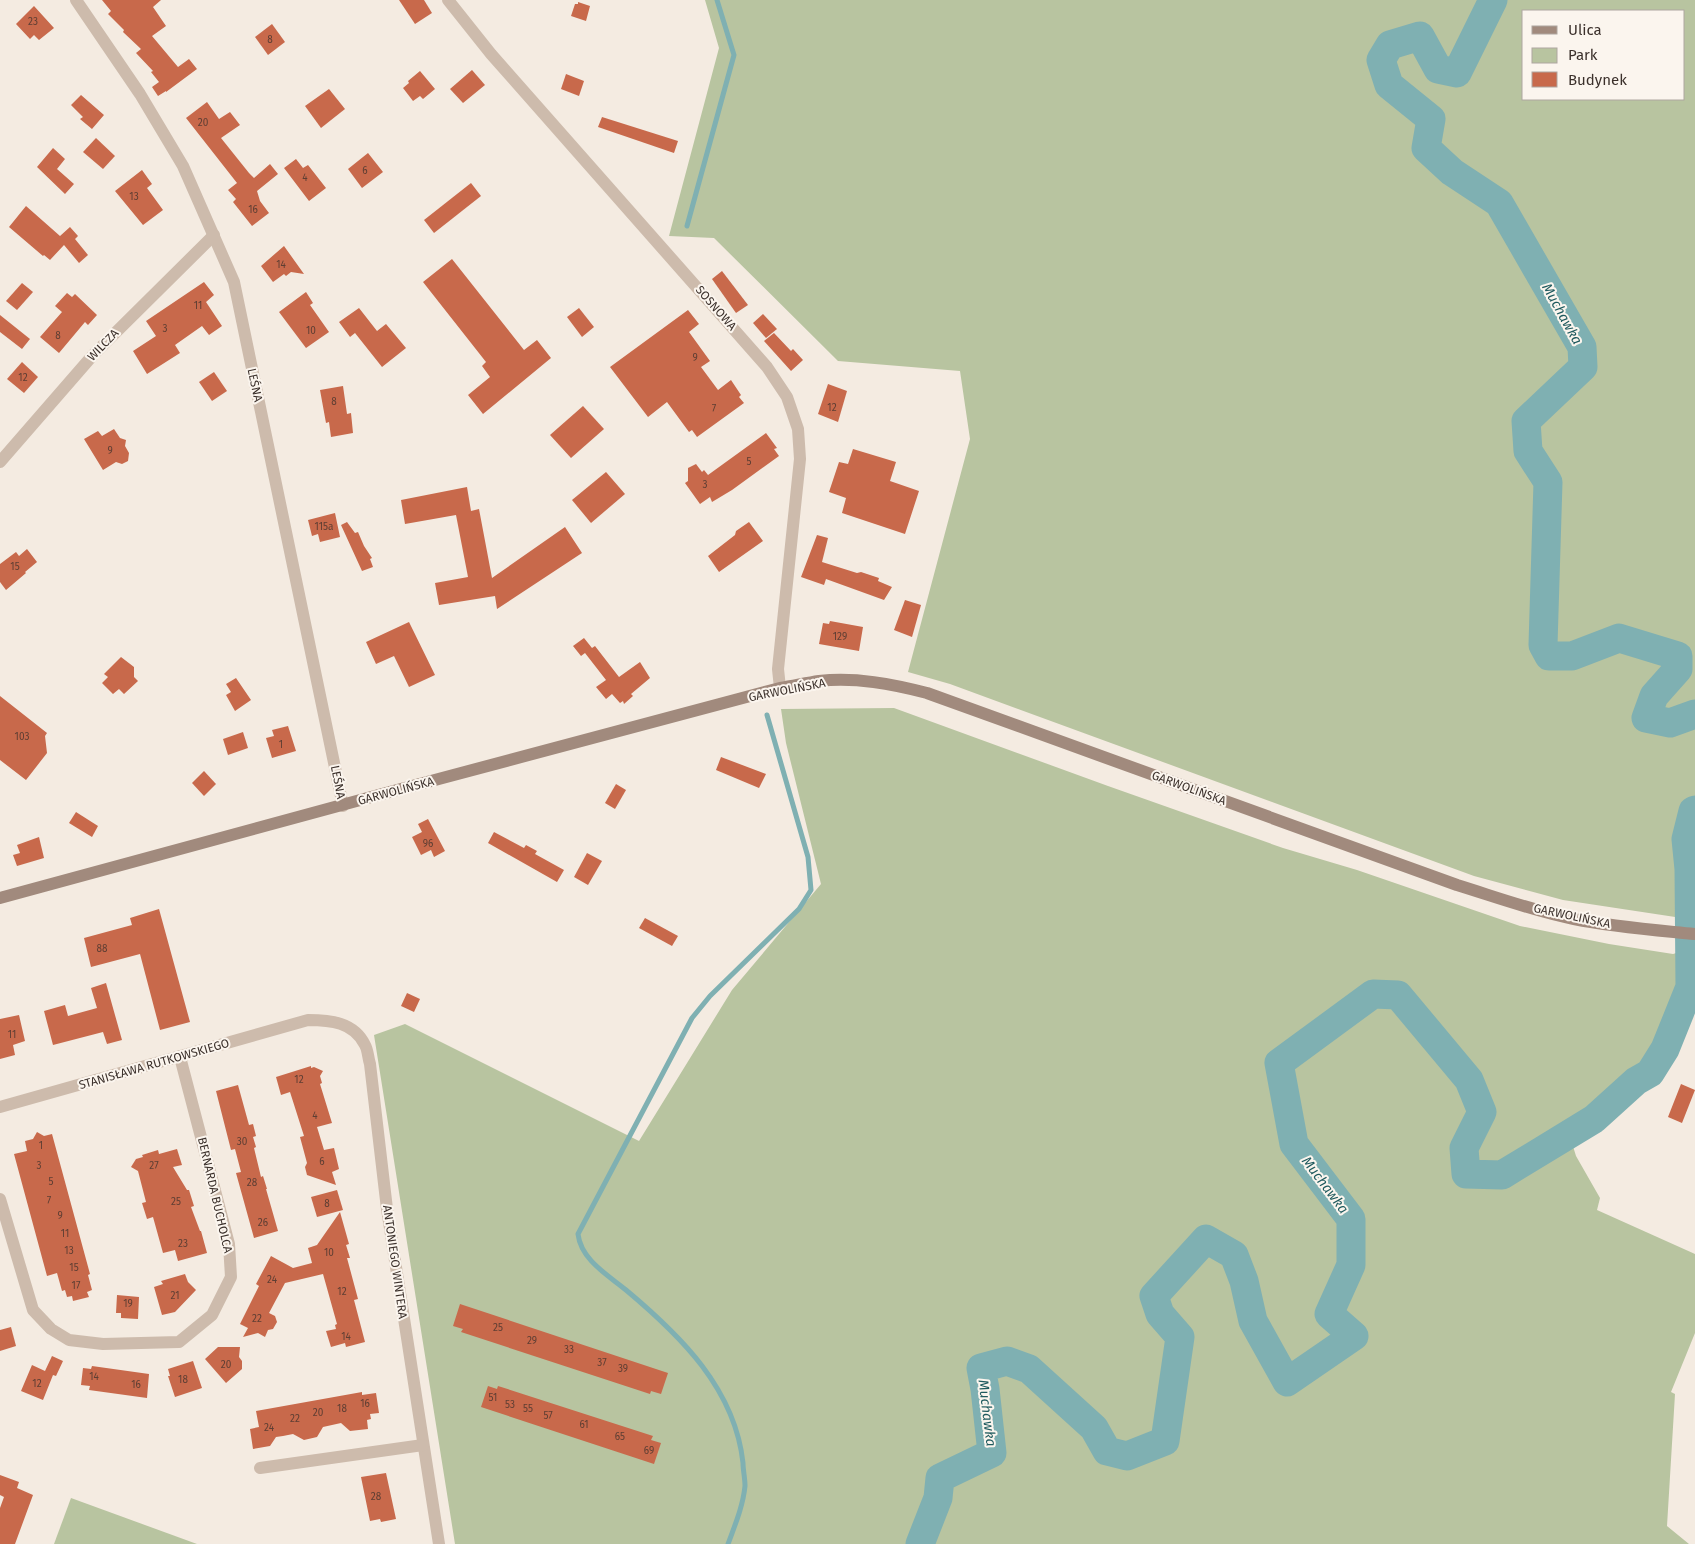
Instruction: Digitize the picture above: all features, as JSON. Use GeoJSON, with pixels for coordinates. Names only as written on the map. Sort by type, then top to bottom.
{"type":"FeatureCollection","features":[{"type":"Feature","properties":{"kind":"main road","name":"GARWOLIŃSKA"},"geometry":{"type":"LineString","coordinates":[[0,898],[780,688],[819,681],[859,681],[881,683],[927,693],[1501,899],[1574,918],[1651,930],[1695,934]]}},
{"type":"Feature","properties":{"kind":"street","name":"LEŚNA"},"geometry":{"type":"LineString","coordinates":[[76,0],[140,94],[183,166],[234,282],[343,806]]}},
{"type":"Feature","properties":{"kind":"street","name":"SOSNOWA"},"geometry":{"type":"LineString","coordinates":[[448,0],[491,54],[767,367],[787,397],[798,429],[800,459],[778,669],[780,688]]}},
{"type":"Feature","properties":{"kind":"street","name":"WILCZA"},"geometry":{"type":"LineString","coordinates":[[0,462],[93,354],[214,235]]}},
{"type":"Feature","properties":{"kind":"street","name":"STANISŁAWA RUTKOWSKIEGO"},"geometry":{"type":"LineString","coordinates":[[0,1107],[308,1020]]}},
{"type":"Feature","properties":{"kind":"street","name":"ANTONIEGO WINTERA"},"geometry":{"type":"LineString","coordinates":[[308,1020],[328,1020],[348,1026],[365,1045],[370,1064],[387,1209],[439,1544]]}},
{"type":"Feature","properties":{"kind":"street","name":"BERNARDA BUCHOLCA"},"geometry":{"type":"LineString","coordinates":[[0,1198],[33,1310],[51,1329],[70,1340],[102,1344],[179,1342],[212,1315],[231,1278],[229,1244],[180,1057]]}},
{"type":"Feature","properties":{"kind":"street"},"geometry":{"type":"LineString","coordinates":[[260,1468],[423,1445]]}},
{"type":"Feature","properties":{"kind":"green space"},"geometry":{"type":"Polygon","coordinates":[[[705,0],[1695,0],[1695,920],[1563,900],[1474,876],[950,684],[908,672],[970,439],[960,371],[838,361],[714,238],[669,236],[719,48],[705,0]]]}},
{"type":"Feature","properties":{"kind":"green space"},"geometry":{"type":"Polygon","coordinates":[[[894,708],[1283,848],[1357,870],[1520,926],[1609,944],[1673,954],[1683,951],[1674,1008],[1652,1054],[1597,1108],[1567,1127],[1576,1156],[1600,1198],[1597,1210],[1695,1254],[1695,1333],[1671,1392],[1675,1394],[1667,1526],[1689,1544],[455,1544],[374,1035],[405,1024],[639,1141],[732,990],[821,884],[786,743],[781,709],[894,708]]]}},
{"type":"Feature","properties":{"kind":"green space"},"geometry":{"type":"Polygon","coordinates":[[[71,1498],[197,1544],[54,1544],[71,1498]]]}},
{"type":"Feature","properties":{"kind":"building"},"geometry":{"type":"Polygon","coordinates":[[[102,0],[161,0],[153,7],[166,26],[152,36],[178,67],[189,59],[197,69],[158,96],[152,87],[159,82],[151,72],[153,71],[136,53],[141,49],[108,14],[111,11],[102,0]]]}},
{"type":"Feature","properties":{"kind":"building"},"geometry":{"type":"Polygon","coordinates":[[[399,0],[424,0],[432,13],[415,24],[399,0]]]}},
{"type":"Feature","properties":{"kind":"building"},"geometry":{"type":"Polygon","coordinates":[[[578,2],[590,6],[586,21],[571,16],[575,4],[578,4],[578,2]]]}},
{"type":"Feature","properties":{"kind":"building"},"geometry":{"type":"Polygon","coordinates":[[[34,6],[54,28],[39,40],[34,35],[30,39],[16,24],[34,6]]]}},
{"type":"Feature","properties":{"kind":"building"},"geometry":{"type":"Polygon","coordinates":[[[272,24],[285,42],[268,55],[255,37],[272,24]]]}},
{"type":"Feature","properties":{"kind":"building"},"geometry":{"type":"Polygon","coordinates":[[[472,70],[485,85],[463,103],[450,89],[472,70]]]}},
{"type":"Feature","properties":{"kind":"building"},"geometry":{"type":"Polygon","coordinates":[[[420,71],[435,89],[423,99],[420,96],[413,101],[403,88],[420,71]]]}},
{"type":"Feature","properties":{"kind":"building"},"geometry":{"type":"Polygon","coordinates":[[[566,74],[584,81],[579,96],[561,89],[566,74]]]}},
{"type":"Feature","properties":{"kind":"building"},"geometry":{"type":"Polygon","coordinates":[[[329,89],[345,109],[321,128],[305,106],[329,89]]]}},
{"type":"Feature","properties":{"kind":"building"},"geometry":{"type":"Polygon","coordinates":[[[81,95],[104,115],[92,129],[80,119],[83,117],[71,105],[81,95]]]}},
{"type":"Feature","properties":{"kind":"building"},"geometry":{"type":"Polygon","coordinates":[[[207,102],[219,119],[230,112],[240,125],[221,138],[249,173],[254,178],[270,164],[278,174],[257,191],[260,201],[269,213],[252,226],[233,202],[236,199],[228,190],[237,183],[186,118],[207,102]]]}},
{"type":"Feature","properties":{"kind":"building"},"geometry":{"type":"Polygon","coordinates":[[[602,117],[678,141],[674,153],[598,127],[602,117]]]}},
{"type":"Feature","properties":{"kind":"building"},"geometry":{"type":"Polygon","coordinates":[[[96,138],[115,156],[103,169],[83,152],[96,138]]]}},
{"type":"Feature","properties":{"kind":"building"},"geometry":{"type":"Polygon","coordinates":[[[53,148],[65,159],[57,169],[74,184],[65,194],[37,167],[53,148]]]}},
{"type":"Feature","properties":{"kind":"building"},"geometry":{"type":"Polygon","coordinates":[[[368,153],[383,172],[362,188],[348,169],[368,153]]]}},
{"type":"Feature","properties":{"kind":"building"},"geometry":{"type":"Polygon","coordinates":[[[296,159],[303,168],[308,165],[326,188],[309,201],[284,168],[296,159]]]}},
{"type":"Feature","properties":{"kind":"building"},"geometry":{"type":"Polygon","coordinates":[[[142,170],[152,184],[147,188],[163,210],[143,225],[115,191],[142,170]]]}},
{"type":"Feature","properties":{"kind":"building"},"geometry":{"type":"Polygon","coordinates":[[[471,183],[481,196],[434,233],[424,220],[471,183]]]}},
{"type":"Feature","properties":{"kind":"building"},"geometry":{"type":"Polygon","coordinates":[[[26,206],[60,236],[70,227],[78,236],[75,239],[88,255],[79,263],[64,245],[50,260],[43,256],[9,227],[26,206]]]}},
{"type":"Feature","properties":{"kind":"building"},"geometry":{"type":"Polygon","coordinates":[[[284,246],[304,274],[291,272],[286,276],[284,274],[273,282],[261,266],[284,246]]]}},
{"type":"Feature","properties":{"kind":"building"},"geometry":{"type":"Polygon","coordinates":[[[452,259],[524,350],[537,340],[551,358],[483,414],[468,395],[490,377],[482,366],[486,362],[423,282],[452,259]]]}},
{"type":"Feature","properties":{"kind":"building"},"geometry":{"type":"Polygon","coordinates":[[[722,271],[748,305],[736,313],[712,279],[722,271]]]}},
{"type":"Feature","properties":{"kind":"building"},"geometry":{"type":"Polygon","coordinates":[[[204,282],[214,295],[206,302],[222,326],[209,335],[202,326],[175,345],[180,353],[147,374],[133,351],[156,336],[146,321],[204,282]]]}},
{"type":"Feature","properties":{"kind":"building"},"geometry":{"type":"Polygon","coordinates":[[[22,283],[33,292],[17,310],[6,301],[22,283]]]}},
{"type":"Feature","properties":{"kind":"building"},"geometry":{"type":"Polygon","coordinates":[[[306,292],[313,303],[310,305],[329,332],[306,348],[279,312],[306,292]]]}},
{"type":"Feature","properties":{"kind":"building"},"geometry":{"type":"Polygon","coordinates":[[[67,293],[72,297],[75,294],[97,315],[88,325],[85,322],[59,353],[40,337],[62,312],[55,306],[67,293]]]}},
{"type":"Feature","properties":{"kind":"building"},"geometry":{"type":"Polygon","coordinates":[[[359,308],[377,331],[386,324],[406,348],[382,367],[355,333],[350,337],[339,322],[359,308]]]}},
{"type":"Feature","properties":{"kind":"building"},"geometry":{"type":"Polygon","coordinates":[[[579,308],[594,327],[582,337],[567,317],[579,308]]]}},
{"type":"Feature","properties":{"kind":"building"},"geometry":{"type":"Polygon","coordinates":[[[688,310],[699,324],[689,332],[710,361],[701,367],[718,390],[731,380],[744,403],[697,437],[692,430],[689,432],[667,402],[648,417],[610,367],[688,310]]]}},
{"type":"Feature","properties":{"kind":"building"},"geometry":{"type":"Polygon","coordinates":[[[763,314],[777,329],[766,338],[753,323],[763,314]]]}},
{"type":"Feature","properties":{"kind":"building"},"geometry":{"type":"Polygon","coordinates":[[[0,315],[30,339],[22,349],[0,332],[0,315]]]}},
{"type":"Feature","properties":{"kind":"building"},"geometry":{"type":"Polygon","coordinates":[[[774,333],[791,351],[793,349],[803,360],[791,371],[764,341],[774,333]]]}},
{"type":"Feature","properties":{"kind":"building"},"geometry":{"type":"Polygon","coordinates":[[[22,362],[38,377],[24,393],[7,379],[22,362]]]}},
{"type":"Feature","properties":{"kind":"building"},"geometry":{"type":"Polygon","coordinates":[[[214,372],[227,391],[212,401],[199,382],[214,372]]]}},
{"type":"Feature","properties":{"kind":"building"},"geometry":{"type":"Polygon","coordinates":[[[828,384],[847,391],[838,422],[818,414],[828,384]]]}},
{"type":"Feature","properties":{"kind":"building"},"geometry":{"type":"Polygon","coordinates":[[[343,386],[347,414],[351,413],[353,433],[331,437],[329,422],[326,423],[320,390],[343,386]]]}},
{"type":"Feature","properties":{"kind":"building"},"geometry":{"type":"Polygon","coordinates":[[[583,406],[604,429],[571,458],[550,435],[583,406]]]}},
{"type":"Feature","properties":{"kind":"building"},"geometry":{"type":"Polygon","coordinates":[[[114,429],[120,438],[126,440],[125,446],[129,453],[128,461],[122,464],[116,462],[103,470],[84,439],[98,431],[102,436],[114,429]]]}},
{"type":"Feature","properties":{"kind":"building"},"geometry":{"type":"Polygon","coordinates":[[[766,433],[777,448],[774,449],[779,456],[732,490],[712,502],[710,497],[700,504],[685,483],[688,481],[688,468],[696,464],[702,472],[704,470],[708,475],[766,433]]]}},
{"type":"Feature","properties":{"kind":"building"},"geometry":{"type":"Polygon","coordinates":[[[853,449],[896,462],[890,481],[919,491],[905,534],[842,513],[846,498],[829,492],[839,462],[848,464],[853,449]]]}},
{"type":"Feature","properties":{"kind":"building"},"geometry":{"type":"Polygon","coordinates":[[[606,472],[625,494],[591,523],[572,500],[606,472]]]}},
{"type":"Feature","properties":{"kind":"building"},"geometry":{"type":"Polygon","coordinates":[[[467,487],[471,511],[479,509],[492,578],[565,527],[582,553],[497,609],[495,596],[439,605],[435,583],[468,577],[456,515],[405,524],[401,500],[467,487]]]}},
{"type":"Feature","properties":{"kind":"building"},"geometry":{"type":"Polygon","coordinates":[[[335,513],[340,537],[320,542],[318,534],[312,536],[308,520],[335,513]]]}},
{"type":"Feature","properties":{"kind":"building"},"geometry":{"type":"Polygon","coordinates":[[[347,522],[355,533],[358,532],[372,558],[370,559],[373,567],[362,571],[341,525],[347,522]]]}},
{"type":"Feature","properties":{"kind":"building"},"geometry":{"type":"Polygon","coordinates":[[[749,522],[763,541],[719,572],[708,556],[749,522]]]}},
{"type":"Feature","properties":{"kind":"building"},"geometry":{"type":"Polygon","coordinates":[[[817,535],[828,538],[822,562],[879,578],[878,581],[892,587],[884,600],[826,579],[824,585],[801,577],[817,535]]]}},
{"type":"Feature","properties":{"kind":"building"},"geometry":{"type":"Polygon","coordinates":[[[27,549],[37,562],[6,590],[0,582],[0,564],[16,552],[19,556],[27,549]]]}},
{"type":"Feature","properties":{"kind":"building"},"geometry":{"type":"Polygon","coordinates":[[[905,600],[921,605],[912,637],[894,630],[905,600]]]}},
{"type":"Feature","properties":{"kind":"building"},"geometry":{"type":"Polygon","coordinates":[[[830,621],[863,627],[859,651],[819,644],[823,623],[829,624],[830,621]]]}},
{"type":"Feature","properties":{"kind":"building"},"geometry":{"type":"Polygon","coordinates":[[[409,622],[435,675],[409,687],[394,656],[376,664],[366,642],[409,622]]]}},
{"type":"Feature","properties":{"kind":"building"},"geometry":{"type":"Polygon","coordinates":[[[584,638],[592,648],[595,646],[619,677],[640,662],[650,678],[631,694],[633,696],[624,704],[623,701],[620,703],[612,694],[606,699],[596,687],[606,680],[585,653],[581,656],[573,646],[584,638]]]}},
{"type":"Feature","properties":{"kind":"building"},"geometry":{"type":"Polygon","coordinates":[[[121,657],[134,667],[134,677],[138,681],[124,694],[119,689],[113,694],[102,683],[108,677],[104,674],[121,657]]]}},
{"type":"Feature","properties":{"kind":"building"},"geometry":{"type":"Polygon","coordinates":[[[236,678],[251,700],[235,711],[226,695],[231,692],[226,684],[236,678]]]}},
{"type":"Feature","properties":{"kind":"building"},"geometry":{"type":"Polygon","coordinates":[[[0,696],[47,733],[45,736],[47,753],[26,780],[0,760],[0,696]]]}},
{"type":"Feature","properties":{"kind":"building"},"geometry":{"type":"Polygon","coordinates":[[[288,726],[296,751],[272,758],[266,738],[274,736],[272,730],[288,726]]]}},
{"type":"Feature","properties":{"kind":"building"},"geometry":{"type":"Polygon","coordinates":[[[243,732],[248,748],[228,755],[223,739],[243,732]]]}},
{"type":"Feature","properties":{"kind":"building"},"geometry":{"type":"Polygon","coordinates":[[[721,757],[766,774],[759,788],[716,770],[721,757]]]}},
{"type":"Feature","properties":{"kind":"building"},"geometry":{"type":"Polygon","coordinates":[[[204,771],[216,784],[204,796],[192,783],[204,771]]]}},
{"type":"Feature","properties":{"kind":"building"},"geometry":{"type":"Polygon","coordinates":[[[616,784],[626,790],[615,809],[605,803],[616,784]]]}},
{"type":"Feature","properties":{"kind":"building"},"geometry":{"type":"Polygon","coordinates":[[[76,812],[98,826],[92,837],[69,823],[76,812]]]}},
{"type":"Feature","properties":{"kind":"building"},"geometry":{"type":"Polygon","coordinates":[[[428,819],[445,851],[434,857],[431,850],[421,855],[412,837],[422,832],[418,824],[428,819]]]}},
{"type":"Feature","properties":{"kind":"building"},"geometry":{"type":"Polygon","coordinates":[[[494,832],[524,848],[526,845],[537,851],[535,854],[564,870],[557,882],[488,843],[494,832]]]}},
{"type":"Feature","properties":{"kind":"building"},"geometry":{"type":"Polygon","coordinates":[[[39,837],[44,858],[17,866],[13,855],[20,853],[17,845],[39,837]]]}},
{"type":"Feature","properties":{"kind":"building"},"geometry":{"type":"Polygon","coordinates":[[[587,853],[602,861],[588,885],[574,877],[587,853]]]}},
{"type":"Feature","properties":{"kind":"building"},"geometry":{"type":"Polygon","coordinates":[[[159,909],[190,1022],[160,1030],[140,954],[91,967],[84,938],[132,925],[130,918],[159,909]]]}},
{"type":"Feature","properties":{"kind":"building"},"geometry":{"type":"Polygon","coordinates":[[[645,918],[678,936],[672,946],[639,928],[645,918]]]}},
{"type":"Feature","properties":{"kind":"building"},"geometry":{"type":"Polygon","coordinates":[[[106,983],[122,1040],[107,1044],[103,1032],[53,1045],[44,1011],[65,1005],[68,1016],[97,1008],[91,988],[106,983]]]}},
{"type":"Feature","properties":{"kind":"building"},"geometry":{"type":"Polygon","coordinates":[[[407,993],[420,999],[414,1012],[401,1006],[407,993]]]}},
{"type":"Feature","properties":{"kind":"building"},"geometry":{"type":"Polygon","coordinates":[[[19,1015],[25,1041],[13,1045],[15,1055],[0,1059],[0,1019],[19,1015]]]}},
{"type":"Feature","properties":{"kind":"building"},"geometry":{"type":"Polygon","coordinates":[[[311,1066],[311,1068],[314,1067],[323,1071],[320,1076],[322,1083],[320,1084],[332,1123],[317,1127],[324,1150],[334,1148],[339,1169],[332,1172],[336,1185],[307,1175],[305,1167],[307,1163],[300,1137],[304,1136],[290,1092],[281,1095],[276,1077],[311,1066]]]}},
{"type":"Feature","properties":{"kind":"building"},"geometry":{"type":"Polygon","coordinates":[[[1681,1084],[1695,1090],[1682,1123],[1668,1117],[1681,1084]]]}},
{"type":"Feature","properties":{"kind":"building"},"geometry":{"type":"Polygon","coordinates":[[[238,1085],[249,1125],[253,1124],[256,1136],[253,1137],[256,1147],[254,1148],[278,1231],[254,1238],[236,1173],[241,1172],[235,1149],[231,1150],[216,1091],[238,1085]]]}},
{"type":"Feature","properties":{"kind":"building"},"geometry":{"type":"Polygon","coordinates":[[[37,1132],[44,1136],[52,1134],[90,1274],[88,1275],[92,1290],[87,1292],[89,1297],[73,1301],[72,1296],[67,1297],[65,1290],[62,1291],[57,1273],[47,1276],[14,1154],[27,1151],[25,1141],[33,1139],[37,1132]]]}},
{"type":"Feature","properties":{"kind":"building"},"geometry":{"type":"Polygon","coordinates":[[[177,1149],[182,1165],[173,1167],[187,1190],[189,1190],[194,1206],[191,1207],[201,1231],[207,1253],[178,1261],[175,1250],[163,1253],[153,1217],[147,1219],[142,1203],[146,1202],[138,1171],[131,1167],[136,1159],[143,1157],[142,1155],[158,1150],[159,1154],[177,1149]]]}},
{"type":"Feature","properties":{"kind":"building"},"geometry":{"type":"Polygon","coordinates":[[[337,1190],[343,1210],[317,1217],[311,1197],[337,1190]]]}},
{"type":"Feature","properties":{"kind":"building"},"geometry":{"type":"Polygon","coordinates":[[[340,1212],[349,1244],[346,1245],[350,1258],[347,1258],[358,1299],[354,1300],[365,1342],[346,1347],[345,1343],[331,1347],[326,1331],[336,1329],[335,1325],[337,1324],[323,1274],[285,1283],[269,1313],[275,1316],[277,1322],[273,1329],[268,1330],[265,1337],[258,1333],[243,1337],[248,1328],[240,1324],[259,1286],[256,1284],[271,1256],[293,1268],[312,1263],[308,1248],[317,1245],[340,1212]]]}},
{"type":"Feature","properties":{"kind":"building"},"geometry":{"type":"Polygon","coordinates":[[[185,1274],[188,1282],[196,1290],[175,1312],[162,1315],[154,1287],[163,1284],[161,1281],[185,1274]]]}},
{"type":"Feature","properties":{"kind":"building"},"geometry":{"type":"Polygon","coordinates":[[[117,1295],[139,1297],[138,1319],[121,1318],[121,1313],[116,1313],[117,1295]]]}},
{"type":"Feature","properties":{"kind":"building"},"geometry":{"type":"Polygon","coordinates":[[[460,1304],[668,1373],[661,1394],[651,1391],[650,1394],[461,1332],[463,1329],[453,1326],[460,1304]]]}},
{"type":"Feature","properties":{"kind":"building"},"geometry":{"type":"Polygon","coordinates":[[[11,1327],[16,1346],[0,1351],[0,1330],[11,1327]]]}},
{"type":"Feature","properties":{"kind":"building"},"geometry":{"type":"Polygon","coordinates":[[[218,1347],[240,1347],[239,1357],[242,1361],[242,1369],[226,1383],[205,1359],[218,1347]]]}},
{"type":"Feature","properties":{"kind":"building"},"geometry":{"type":"Polygon","coordinates":[[[52,1356],[63,1361],[56,1376],[53,1375],[43,1400],[21,1391],[32,1365],[45,1371],[52,1356]]]}},
{"type":"Feature","properties":{"kind":"building"},"geometry":{"type":"Polygon","coordinates":[[[193,1361],[202,1388],[175,1397],[168,1376],[170,1376],[168,1369],[193,1361]]]}},
{"type":"Feature","properties":{"kind":"building"},"geometry":{"type":"Polygon","coordinates":[[[92,1366],[149,1374],[147,1398],[89,1390],[90,1386],[81,1385],[83,1368],[91,1369],[92,1366]]]}},
{"type":"Feature","properties":{"kind":"building"},"geometry":{"type":"Polygon","coordinates":[[[488,1386],[497,1389],[498,1386],[653,1436],[651,1440],[661,1443],[654,1464],[481,1407],[488,1386]]]}},
{"type":"Feature","properties":{"kind":"building"},"geometry":{"type":"Polygon","coordinates":[[[362,1392],[362,1395],[376,1393],[379,1413],[370,1414],[371,1419],[367,1420],[368,1429],[350,1431],[341,1423],[323,1427],[317,1437],[304,1440],[293,1434],[276,1437],[270,1446],[253,1449],[250,1429],[259,1427],[256,1411],[362,1392]]]}},
{"type":"Feature","properties":{"kind":"building"},"geometry":{"type":"Polygon","coordinates":[[[386,1473],[396,1519],[381,1522],[380,1519],[370,1521],[361,1477],[386,1473]]]}},
{"type":"Feature","properties":{"kind":"building"},"geometry":{"type":"Polygon","coordinates":[[[0,1475],[19,1482],[17,1488],[33,1495],[15,1544],[0,1544],[0,1508],[4,1497],[0,1495],[0,1475]]]}},
{"type":"Feature","properties":{"kind":"waterway"},"geometry":{"type":"LineString","coordinates":[[687,226],[734,55],[717,0]]}},
{"type":"Feature","properties":{"kind":"waterway","name":"Muchawka"},"geometry":{"type":"LineString","coordinates":[[1493,0],[1457,73],[1438,69],[1420,36],[1390,45],[1381,60],[1389,85],[1431,119],[1426,148],[1452,172],[1499,203],[1582,347],[1583,367],[1526,421],[1528,451],[1548,482],[1543,645],[1549,656],[1572,656],[1619,638],[1678,656],[1678,669],[1654,696],[1646,718],[1670,723],[1695,714]]}},
{"type":"Feature","properties":{"kind":"waterway"},"geometry":{"type":"LineString","coordinates":[[728,1544],[741,1508],[745,1486],[738,1436],[729,1411],[717,1388],[685,1345],[626,1290],[596,1266],[584,1252],[578,1234],[692,1018],[710,996],[799,909],[811,890],[808,857],[767,715]]}},
{"type":"Feature","properties":{"kind":"waterway","name":"Muchawka"},"geometry":{"type":"LineString","coordinates":[[920,1544],[938,1498],[940,1478],[992,1453],[981,1368],[1007,1361],[1029,1369],[1094,1428],[1107,1451],[1127,1456],[1165,1441],[1180,1337],[1160,1314],[1154,1296],[1206,1239],[1234,1255],[1244,1281],[1253,1321],[1287,1382],[1354,1336],[1329,1314],[1351,1265],[1351,1219],[1294,1144],[1279,1063],[1373,994],[1398,995],[1469,1080],[1482,1112],[1464,1148],[1466,1174],[1502,1175],[1594,1119],[1636,1081],[1650,1073],[1665,1049],[1690,987],[1689,869],[1686,839],[1693,811],[1695,810]]}}]}
